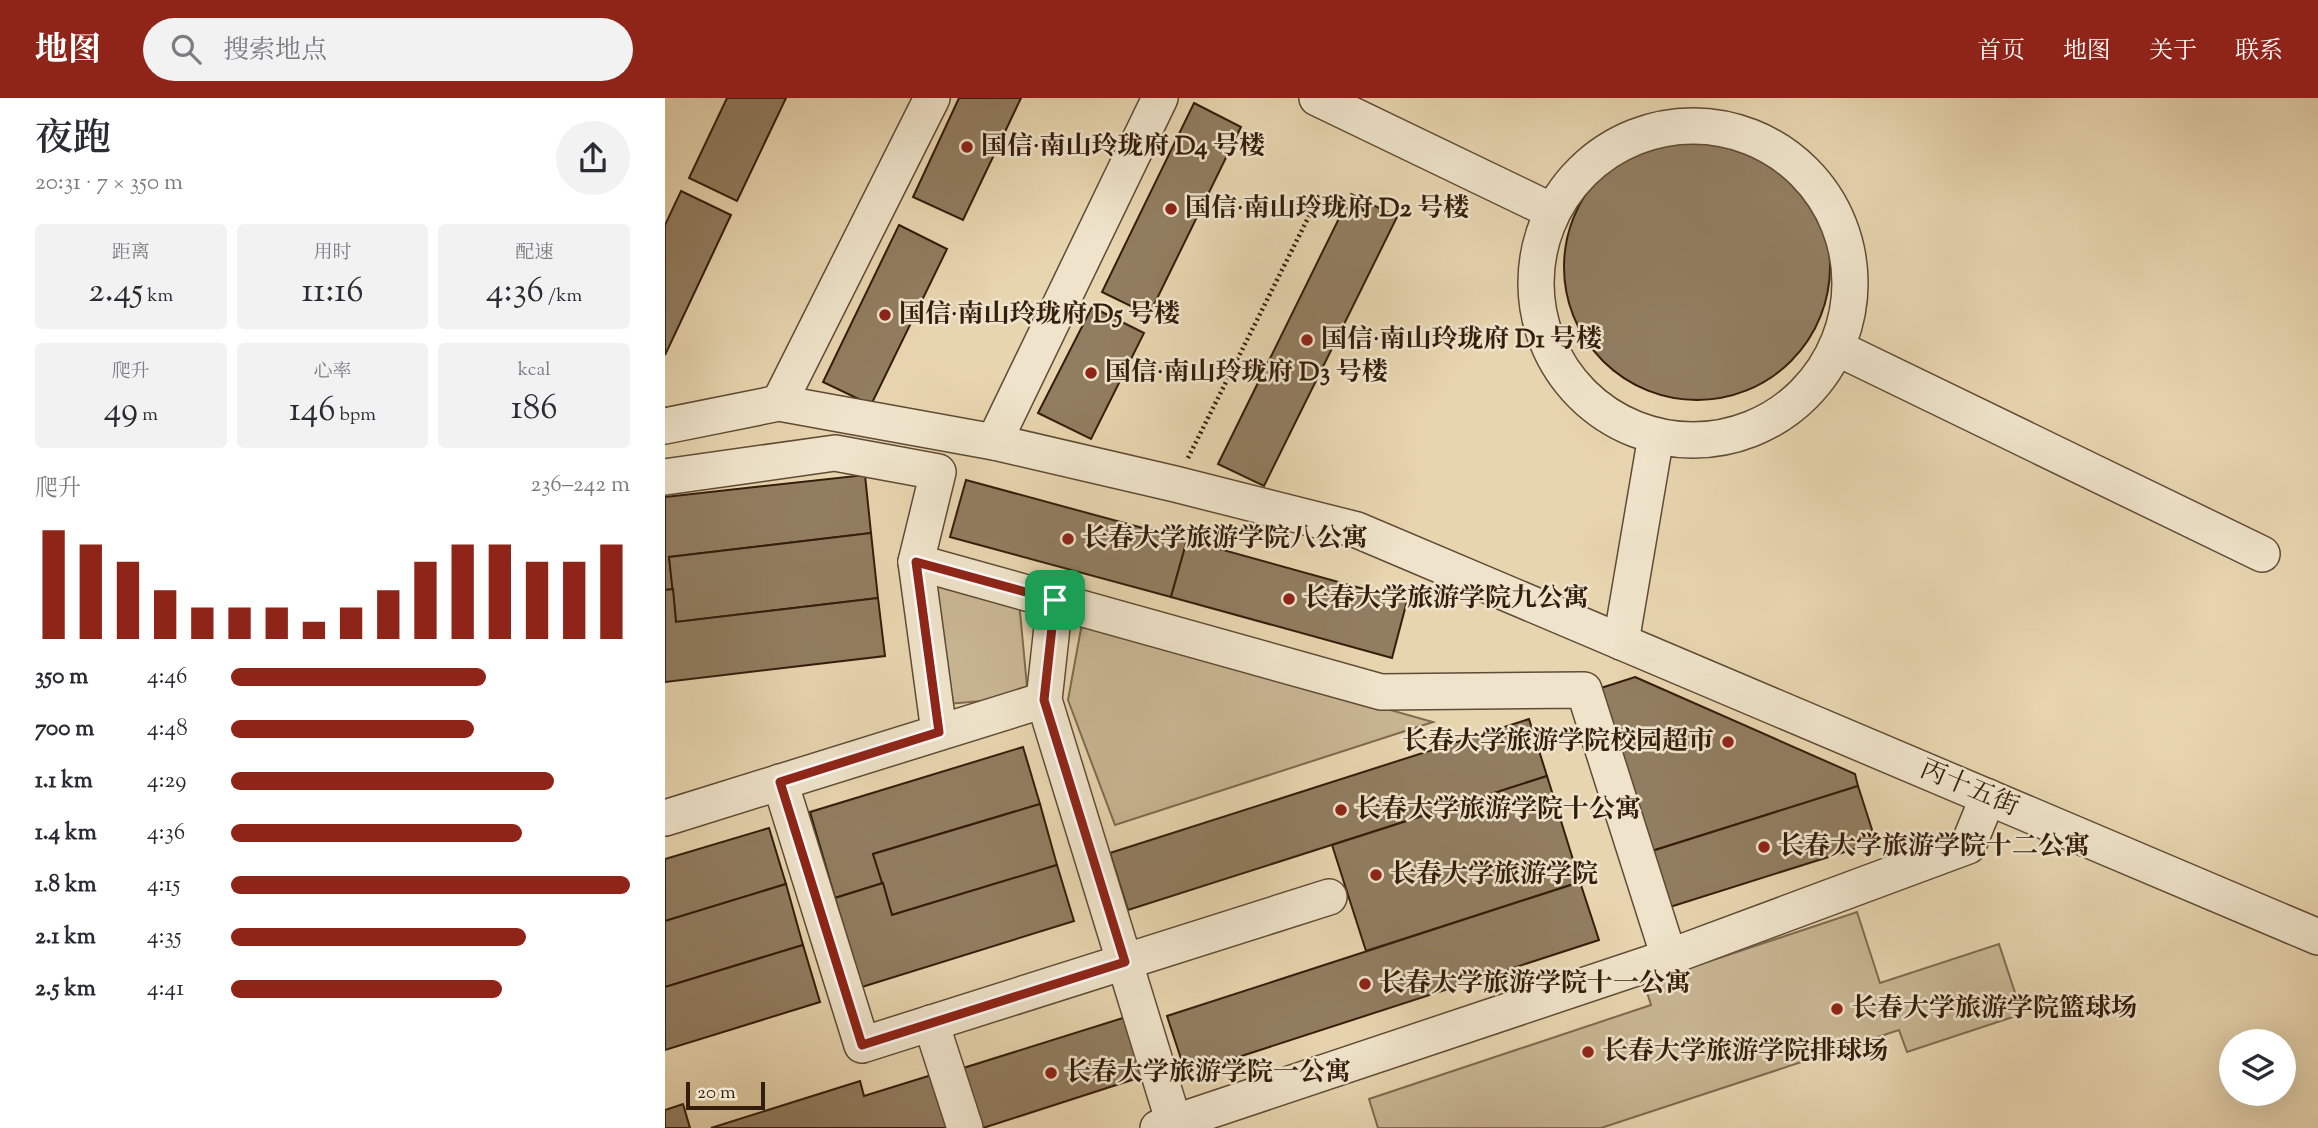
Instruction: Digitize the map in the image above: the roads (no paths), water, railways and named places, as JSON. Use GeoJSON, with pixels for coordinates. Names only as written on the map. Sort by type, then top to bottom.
{"type":"FeatureCollection","features":[{"type":"Feature","properties":{"kind":"street"},"geometry":{"type":"LineString","coordinates":[[665,425],[779,403],[932,98]]}},
{"type":"Feature","properties":{"kind":"street"},"geometry":{"type":"LineString","coordinates":[[994,442],[1160,98]]}},
{"type":"Feature","properties":{"kind":"street"},"geometry":{"type":"LineString","coordinates":[[1317,98],[1552,211]]}},
{"type":"Feature","properties":{"kind":"street"},"geometry":{"type":"LineString","coordinates":[[1706,112],[1787,155],[1825,194],[1847,245],[1850,299],[1837,348],[1809,391],[1770,422],[1722,439],[1672,441],[1624,427],[1582,398],[1552,357],[1536,309],[1536,259],[1552,211],[1584,167],[1630,137],[1684,124],[1706,112]]}},
{"type":"Feature","properties":{"kind":"street"},"geometry":{"type":"LineString","coordinates":[[1837,348],[2262,554]]}},
{"type":"Feature","properties":{"kind":"street","name":"丙十五街"},"geometry":{"type":"LineString","coordinates":[[779,403],[994,442],[1357,530],[2318,937]]}},
{"type":"Feature","properties":{"kind":"street"},"geometry":{"type":"LineString","coordinates":[[1621,642],[1655,436]]}},
{"type":"Feature","properties":{"kind":"street"},"geometry":{"type":"LineString","coordinates":[[665,477],[835,453],[938,472],[916,562],[939,732]]}},
{"type":"Feature","properties":{"kind":"street"},"geometry":{"type":"LineString","coordinates":[[916,562],[1381,692],[1584,690],[1669,957]]}},
{"type":"Feature","properties":{"kind":"street"},"geometry":{"type":"LineString","coordinates":[[1055,600],[1044,700],[1125,962],[1166,1125],[1669,957],[1968,846],[1988,797]]}},
{"type":"Feature","properties":{"kind":"street"},"geometry":{"type":"LineString","coordinates":[[665,818],[1044,700]]}},
{"type":"Feature","properties":{"kind":"street"},"geometry":{"type":"LineString","coordinates":[[780,782],[862,1045],[1329,897]]}},
{"type":"Feature","properties":{"kind":"street"},"geometry":{"type":"LineString","coordinates":[[931,1023],[965,1128]]}},
{"type":"Feature","properties":{"kind":"place","name":"国信·南山玲珑府 D4 号楼"},"geometry":{"type":"Point","coordinates":[967,147]}},
{"type":"Feature","properties":{"kind":"place","name":"国信·南山玲珑府 D2 号楼"},"geometry":{"type":"Point","coordinates":[1171,209]}},
{"type":"Feature","properties":{"kind":"place","name":"国信·南山玲珑府 D5 号楼"},"geometry":{"type":"Point","coordinates":[885,315]}},
{"type":"Feature","properties":{"kind":"place","name":"国信·南山玲珑府 D1 号楼"},"geometry":{"type":"Point","coordinates":[1307,340]}},
{"type":"Feature","properties":{"kind":"place","name":"国信·南山玲珑府 D3 号楼"},"geometry":{"type":"Point","coordinates":[1091,373]}},
{"type":"Feature","properties":{"kind":"place","name":"长春大学旅游学院八公寓"},"geometry":{"type":"Point","coordinates":[1068,539]}},
{"type":"Feature","properties":{"kind":"place","name":"长春大学旅游学院九公寓"},"geometry":{"type":"Point","coordinates":[1289,599]}},
{"type":"Feature","properties":{"kind":"place","name":"长春大学旅游学院校园超市"},"geometry":{"type":"Point","coordinates":[1728,742]}},
{"type":"Feature","properties":{"kind":"place","name":"长春大学旅游学院十公寓"},"geometry":{"type":"Point","coordinates":[1341,810]}},
{"type":"Feature","properties":{"kind":"place","name":"长春大学旅游学院十二公寓"},"geometry":{"type":"Point","coordinates":[1764,847]}},
{"type":"Feature","properties":{"kind":"place","name":"长春大学旅游学院"},"geometry":{"type":"Point","coordinates":[1376,875]}},
{"type":"Feature","properties":{"kind":"place","name":"长春大学旅游学院十一公寓"},"geometry":{"type":"Point","coordinates":[1365,984]}},
{"type":"Feature","properties":{"kind":"place","name":"长春大学旅游学院篮球场"},"geometry":{"type":"Point","coordinates":[1837,1009]}},
{"type":"Feature","properties":{"kind":"place","name":"长春大学旅游学院排球场"},"geometry":{"type":"Point","coordinates":[1588,1052]}},
{"type":"Feature","properties":{"kind":"place","name":"长春大学旅游学院一公寓"},"geometry":{"type":"Point","coordinates":[1051,1073]}}]}
